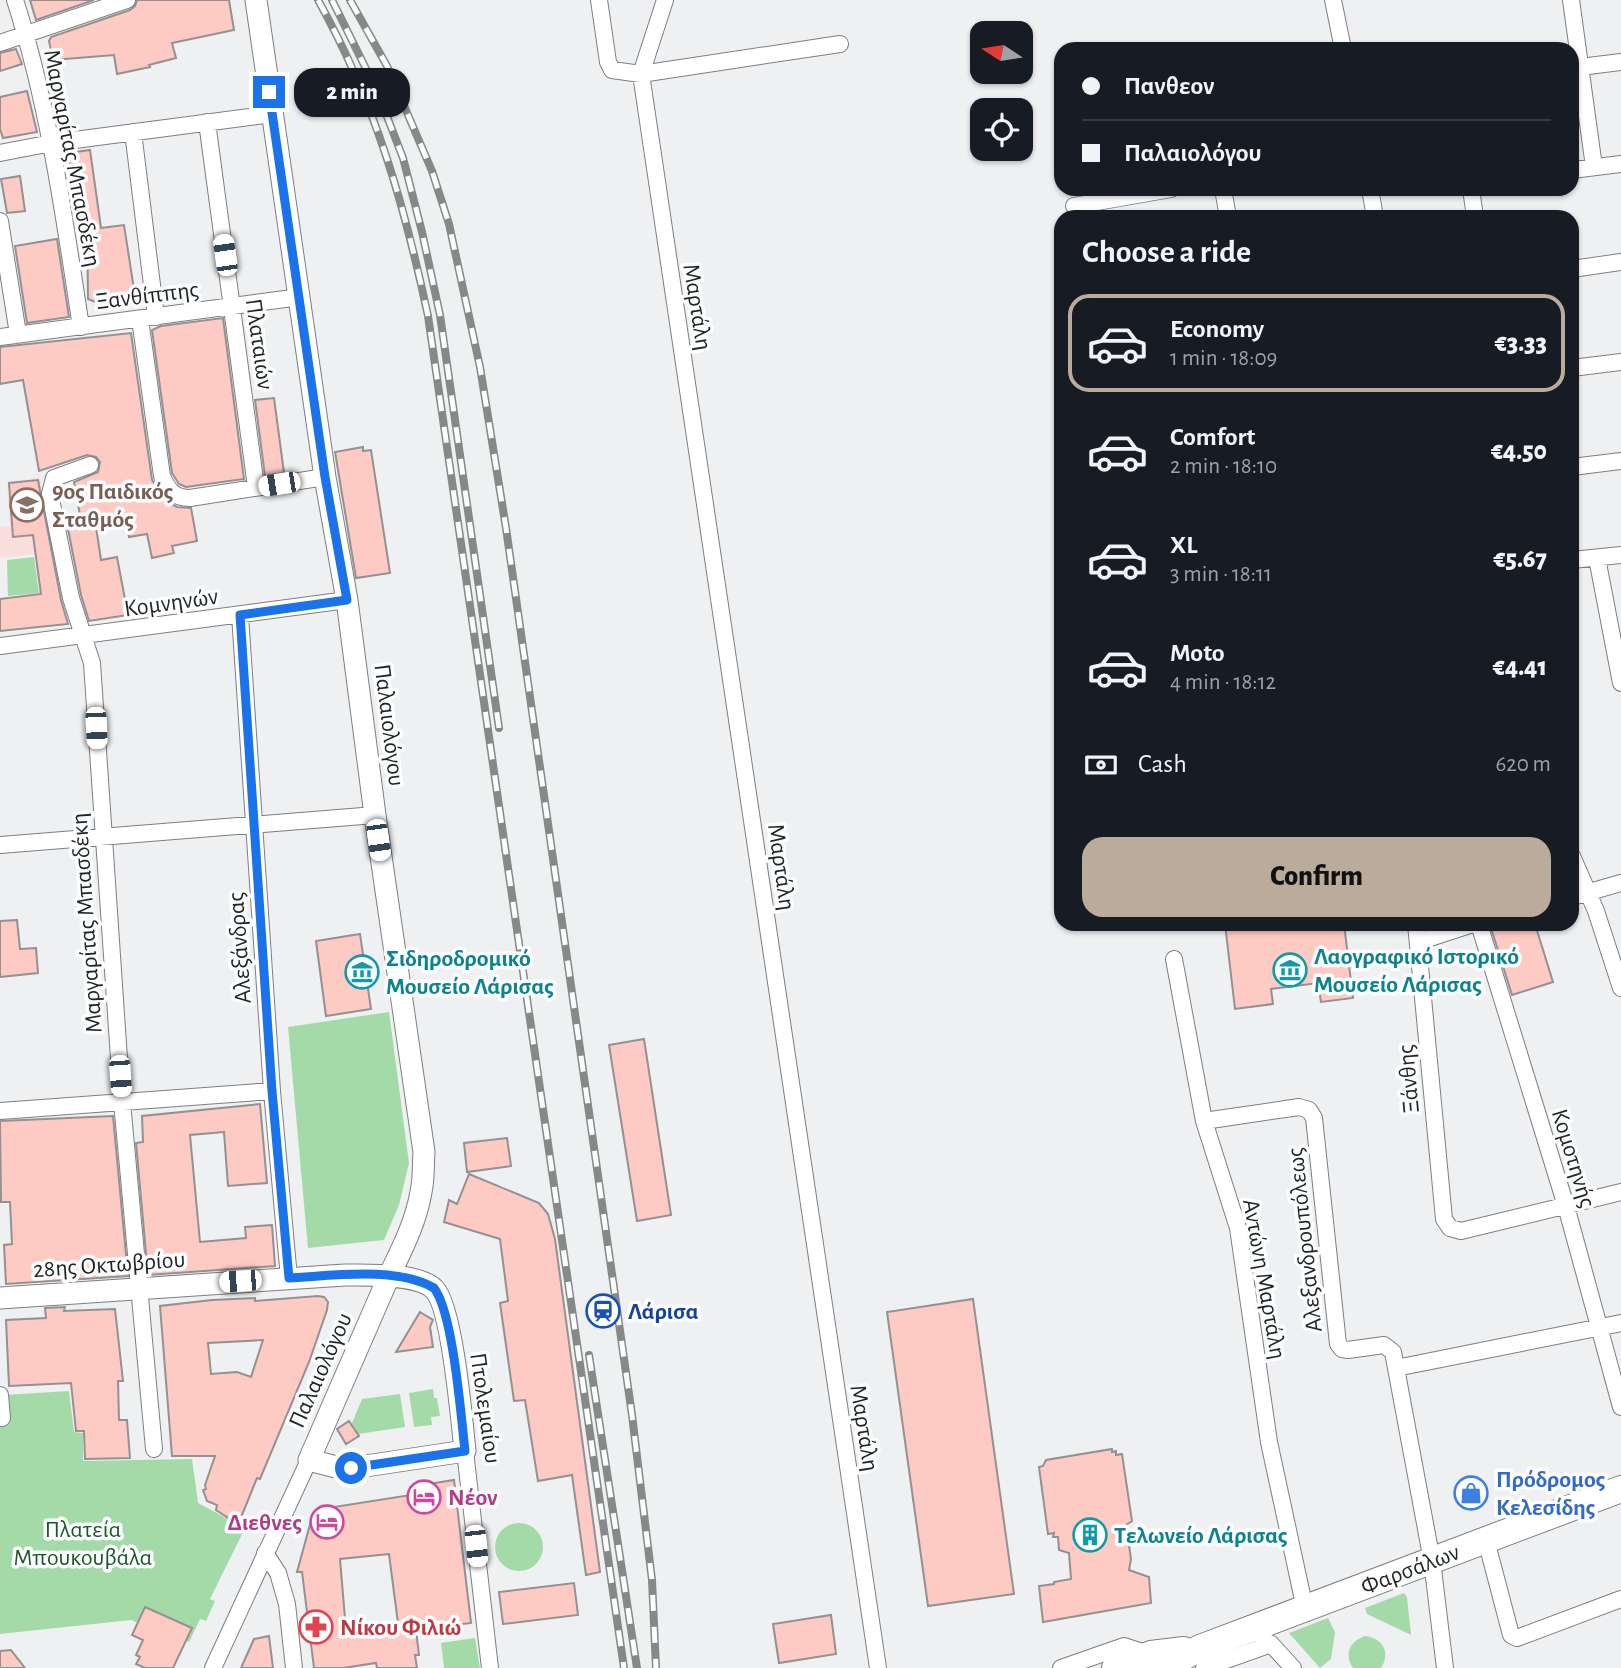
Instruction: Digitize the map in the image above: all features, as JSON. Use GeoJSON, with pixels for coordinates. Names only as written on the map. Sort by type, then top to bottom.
{"type":"FeatureCollection","features":[{"type":"Feature","properties":{"kind":"main road","name":"Φαρσάλων"},"geometry":{"type":"LineString","coordinates":[[1157,1661],[1202,1658],[1245,1631],[1621,1489]]}},
{"type":"Feature","properties":{"kind":"main road"},"geometry":{"type":"LineString","coordinates":[[1115,1668],[1157,1661]]}},
{"type":"Feature","properties":{"kind":"street","name":"Μαργαρίτας Μπασδέκη"},"geometry":{"type":"LineString","coordinates":[[15,0],[52,143],[81,327]]}},
{"type":"Feature","properties":{"kind":"street"},"geometry":{"type":"LineString","coordinates":[[0,43],[127,0]]}},
{"type":"Feature","properties":{"kind":"street","name":"Παλαιολόγου"},"geometry":{"type":"LineString","coordinates":[[213,1668],[309,1460],[413,1222],[422,1190],[424,1152],[374,815],[347,600],[325,477],[256,0]]}},
{"type":"Feature","properties":{"kind":"street"},"geometry":{"type":"LineString","coordinates":[[598,0],[607,62],[612,70],[640,74],[841,44]]}},
{"type":"Feature","properties":{"kind":"street"},"geometry":{"type":"LineString","coordinates":[[640,74],[665,0]]}},
{"type":"Feature","properties":{"kind":"street"},"geometry":{"type":"LineString","coordinates":[[1333,0],[1342,42]]}},
{"type":"Feature","properties":{"kind":"street"},"geometry":{"type":"LineString","coordinates":[[1571,0],[1574,42]]}},
{"type":"Feature","properties":{"kind":"street"},"geometry":{"type":"LineString","coordinates":[[1579,67],[1621,62]]}},
{"type":"Feature","properties":{"kind":"street","name":"Μαρτάλη"},"geometry":{"type":"LineString","coordinates":[[640,74],[878,1668]]}},
{"type":"Feature","properties":{"kind":"street"},"geometry":{"type":"LineString","coordinates":[[1579,84],[1594,167]]}},
{"type":"Feature","properties":{"kind":"street"},"geometry":{"type":"LineString","coordinates":[[0,153],[52,143],[272,114]]}},
{"type":"Feature","properties":{"kind":"street","name":"Πλαταιών"},"geometry":{"type":"LineString","coordinates":[[207,122],[256,488]]}},
{"type":"Feature","properties":{"kind":"street"},"geometry":{"type":"LineString","coordinates":[[133,132],[162,476],[173,494],[190,498],[325,477]]}},
{"type":"Feature","properties":{"kind":"street"},"geometry":{"type":"LineString","coordinates":[[1579,169],[1621,164]]}},
{"type":"Feature","properties":{"kind":"street"},"geometry":{"type":"LineString","coordinates":[[1074,206],[1134,196]]}},
{"type":"Feature","properties":{"kind":"street"},"geometry":{"type":"LineString","coordinates":[[1113,200],[1115,210]]}},
{"type":"Feature","properties":{"kind":"street"},"geometry":{"type":"LineString","coordinates":[[0,221],[18,334]]}},
{"type":"Feature","properties":{"kind":"street"},"geometry":{"type":"LineString","coordinates":[[1579,268],[1621,262]]}},
{"type":"Feature","properties":{"kind":"street","name":"Ξανθίππης"},"geometry":{"type":"LineString","coordinates":[[0,337],[300,297]]}},
{"type":"Feature","properties":{"kind":"street"},"geometry":{"type":"LineString","coordinates":[[1579,367],[1621,362]]}},
{"type":"Feature","properties":{"kind":"street"},"geometry":{"type":"LineString","coordinates":[[1579,466],[1621,461]]}},
{"type":"Feature","properties":{"kind":"street","name":"Μαργαρίτας Μπασδέκη"},"geometry":{"type":"LineString","coordinates":[[90,465],[54,478],[50,494],[71,598],[92,663],[122,1102],[155,1449]]}},
{"type":"Feature","properties":{"kind":"street"},"geometry":{"type":"LineString","coordinates":[[1579,559],[1621,555]]}},
{"type":"Feature","properties":{"kind":"street"},"geometry":{"type":"LineString","coordinates":[[1597,558],[1621,683]]}},
{"type":"Feature","properties":{"kind":"street","name":"Κομνηνών"},"geometry":{"type":"LineString","coordinates":[[0,646],[347,600]]}},
{"type":"Feature","properties":{"kind":"street","name":"Αλεξάνδρας"},"geometry":{"type":"LineString","coordinates":[[240,615],[272,1091],[289,1278]]}},
{"type":"Feature","properties":{"kind":"street"},"geometry":{"type":"LineString","coordinates":[[0,845],[374,815]]}},
{"type":"Feature","properties":{"kind":"street"},"geometry":{"type":"LineString","coordinates":[[1579,872],[1621,988]]}},
{"type":"Feature","properties":{"kind":"street"},"geometry":{"type":"LineString","coordinates":[[1579,895],[1621,883]]}},
{"type":"Feature","properties":{"kind":"street","name":"Ξάνθης"},"geometry":{"type":"LineString","coordinates":[[1417,931],[1444,1219],[1450,1228],[1461,1231],[1566,1206]]}},
{"type":"Feature","properties":{"kind":"street"},"geometry":{"type":"LineString","coordinates":[[1418,942],[1452,931]]}},
{"type":"Feature","properties":{"kind":"street","name":"Κομοτηνής"},"geometry":{"type":"LineString","coordinates":[[1481,931],[1566,1206],[1621,1408]]}},
{"type":"Feature","properties":{"kind":"street","name":"Αντώνη Μαρτάλη"},"geometry":{"type":"LineString","coordinates":[[1174,959],[1204,1121],[1238,1228],[1269,1443],[1305,1609]]}},
{"type":"Feature","properties":{"kind":"street"},"geometry":{"type":"LineString","coordinates":[[0,1111],[272,1091]]}},
{"type":"Feature","properties":{"kind":"street","name":"Αλεξανδρουπόλεως"},"geometry":{"type":"LineString","coordinates":[[1204,1121],[1299,1107],[1308,1110],[1314,1118],[1338,1344],[1342,1349],[1348,1350],[1384,1345],[1393,1352],[1396,1368]]}},
{"type":"Feature","properties":{"kind":"street"},"geometry":{"type":"LineString","coordinates":[[1566,1206],[1621,1192]]}},
{"type":"Feature","properties":{"kind":"street","name":"28ης Οκτωβρίου"},"geometry":{"type":"LineString","coordinates":[[0,1298],[289,1278],[389,1276]]}},
{"type":"Feature","properties":{"kind":"street","name":"Πτολεμαίου"},"geometry":{"type":"LineString","coordinates":[[389,1276],[430,1286],[441,1300],[465,1451],[490,1668]]}},
{"type":"Feature","properties":{"kind":"street"},"geometry":{"type":"LineString","coordinates":[[1445,1668],[1432,1561],[1396,1368],[1621,1323]]}},
{"type":"Feature","properties":{"kind":"street"},"geometry":{"type":"LineString","coordinates":[[0,1395],[2,1418]]}},
{"type":"Feature","properties":{"kind":"street"},"geometry":{"type":"LineString","coordinates":[[309,1460],[351,1468],[465,1451]]}},
{"type":"Feature","properties":{"kind":"street"},"geometry":{"type":"LineString","coordinates":[[1486,1540],[1511,1635],[1522,1637],[1621,1599]]}},
{"type":"Feature","properties":{"kind":"street"},"geometry":{"type":"LineString","coordinates":[[265,1553],[278,1573],[287,1604],[295,1668]]}},
{"type":"Feature","properties":{"kind":"street"},"geometry":{"type":"LineString","coordinates":[[1245,1631],[1271,1644],[1293,1668]]}},
{"type":"Feature","properties":{"kind":"street"},"geometry":{"type":"LineString","coordinates":[[1202,1658],[1271,1644]]}},
{"type":"Feature","properties":{"kind":"street"},"geometry":{"type":"LineString","coordinates":[[1061,1668],[1124,1646],[1157,1661]]}},
{"type":"Feature","properties":{"kind":"shaded area","name":"9ος Παιδικός Σταθμός"},"geometry":{"type":"Polygon","coordinates":[[[40,477],[55,552],[0,558],[0,527],[10,526],[7,483],[40,477]]]}},
{"type":"Feature","properties":{"kind":"green space"},"geometry":{"type":"Polygon","coordinates":[[[34,557],[39,593],[8,596],[7,560],[34,557]]]}},
{"type":"Feature","properties":{"kind":"green space"},"geometry":{"type":"Polygon","coordinates":[[[389,1012],[409,1163],[399,1205],[384,1240],[308,1248],[288,1027],[389,1012]]]}},
{"type":"Feature","properties":{"kind":"green space"},"geometry":{"type":"Polygon","coordinates":[[[433,1389],[440,1416],[431,1417],[432,1425],[414,1427],[409,1393],[433,1389]]]}},
{"type":"Feature","properties":{"kind":"green space","name":"Πλατεία Μπουκουβάλα"},"geometry":{"type":"Polygon","coordinates":[[[69,1391],[74,1432],[83,1433],[83,1461],[192,1459],[198,1503],[245,1528],[210,1599],[215,1601],[206,1621],[200,1619],[189,1642],[131,1620],[0,1634],[0,1419],[4,1395],[69,1391]]]}},
{"type":"Feature","properties":{"kind":"green space"},"geometry":{"type":"Polygon","coordinates":[[[400,1394],[405,1427],[358,1434],[352,1423],[362,1399],[400,1394]]]}},
{"type":"Feature","properties":{"kind":"green space"},"geometry":{"type":"Polygon","coordinates":[[[519,1523],[536,1530],[543,1547],[536,1564],[519,1571],[502,1564],[495,1547],[502,1530],[519,1523]]]}},
{"type":"Feature","properties":{"kind":"green space"},"geometry":{"type":"Polygon","coordinates":[[[1404,1593],[1407,1597],[1411,1635],[1367,1614],[1365,1608],[1404,1593]]]}},
{"type":"Feature","properties":{"kind":"green space"},"geometry":{"type":"Polygon","coordinates":[[[1328,1618],[1335,1632],[1331,1659],[1320,1668],[1289,1633],[1328,1618]]]}},
{"type":"Feature","properties":{"kind":"green space"},"geometry":{"type":"Polygon","coordinates":[[[1365,1636],[1377,1640],[1384,1647],[1385,1657],[1381,1668],[1353,1668],[1350,1663],[1352,1645],[1365,1636]]]}},
{"type":"Feature","properties":{"kind":"green space"},"geometry":{"type":"Polygon","coordinates":[[[475,1638],[480,1668],[444,1668],[441,1643],[475,1638]]]}},
{"type":"Feature","properties":{"kind":"building"},"geometry":{"type":"Polygon","coordinates":[[[30,0],[94,0],[36,20],[30,0]]]}},
{"type":"Feature","properties":{"kind":"building"},"geometry":{"type":"Polygon","coordinates":[[[137,0],[229,0],[234,30],[172,43],[176,58],[117,74],[114,55],[53,60],[49,41],[51,37],[130,10],[137,0]]]}},
{"type":"Feature","properties":{"kind":"building"},"geometry":{"type":"Polygon","coordinates":[[[16,49],[22,64],[0,71],[0,53],[16,49]]]}},
{"type":"Feature","properties":{"kind":"building"},"geometry":{"type":"Polygon","coordinates":[[[27,91],[37,132],[3,138],[0,129],[0,97],[27,91]]]}},
{"type":"Feature","properties":{"kind":"building"},"geometry":{"type":"Polygon","coordinates":[[[90,150],[101,228],[124,225],[135,296],[130,303],[105,306],[88,299],[87,212],[76,213],[68,153],[90,150]]]}},
{"type":"Feature","properties":{"kind":"building"},"geometry":{"type":"Polygon","coordinates":[[[20,176],[25,211],[7,213],[1,179],[20,176]]]}},
{"type":"Feature","properties":{"kind":"building"},"geometry":{"type":"Polygon","coordinates":[[[57,239],[69,317],[27,323],[15,246],[57,239]]]}},
{"type":"Feature","properties":{"kind":"building"},"geometry":{"type":"Polygon","coordinates":[[[223,318],[244,479],[186,487],[179,484],[172,473],[152,330],[161,326],[223,318]]]}},
{"type":"Feature","properties":{"kind":"building"},"geometry":{"type":"Polygon","coordinates":[[[131,333],[152,480],[166,501],[177,507],[191,508],[197,541],[172,546],[174,553],[152,558],[147,534],[129,537],[125,515],[95,520],[101,560],[117,557],[128,615],[89,621],[68,529],[82,526],[74,482],[98,472],[100,462],[96,457],[87,455],[39,471],[23,380],[0,384],[0,347],[131,333]]]}},
{"type":"Feature","properties":{"kind":"building"},"geometry":{"type":"Polygon","coordinates":[[[274,398],[284,473],[265,476],[255,400],[274,398]]]}},
{"type":"Feature","properties":{"kind":"building"},"geometry":{"type":"Polygon","coordinates":[[[363,447],[363,451],[371,450],[390,573],[356,578],[335,452],[363,447]]]}},
{"type":"Feature","properties":{"kind":"building"},"geometry":{"type":"Polygon","coordinates":[[[38,480],[68,624],[0,631],[0,599],[41,594],[33,535],[13,537],[9,483],[38,480]]]}},
{"type":"Feature","properties":{"kind":"building"},"geometry":{"type":"Polygon","coordinates":[[[17,920],[20,949],[36,948],[38,973],[0,977],[0,921],[17,920]]]}},
{"type":"Feature","properties":{"kind":"building","name":"Λαογραφικό Ιστορικό Μουσείο Λάρισας"},"geometry":{"type":"Polygon","coordinates":[[[1226,931],[1345,931],[1353,998],[1321,1002],[1318,983],[1271,989],[1273,1004],[1235,1009],[1226,931]]]}},
{"type":"Feature","properties":{"kind":"building"},"geometry":{"type":"Polygon","coordinates":[[[1492,931],[1537,931],[1553,982],[1512,995],[1492,931]]]}},
{"type":"Feature","properties":{"kind":"building"},"geometry":{"type":"Polygon","coordinates":[[[360,934],[371,1009],[326,1016],[316,941],[360,934]]]}},
{"type":"Feature","properties":{"kind":"building"},"geometry":{"type":"Polygon","coordinates":[[[644,1039],[671,1215],[637,1221],[609,1045],[644,1039]]]}},
{"type":"Feature","properties":{"kind":"building"},"geometry":{"type":"Polygon","coordinates":[[[260,1104],[267,1183],[228,1186],[224,1132],[190,1135],[200,1242],[246,1238],[245,1227],[272,1225],[275,1266],[148,1275],[136,1143],[143,1142],[142,1116],[260,1104]]]}},
{"type":"Feature","properties":{"kind":"building"},"geometry":{"type":"Polygon","coordinates":[[[113,1116],[128,1276],[6,1284],[4,1245],[12,1244],[10,1202],[1,1202],[0,1121],[113,1116]]]}},
{"type":"Feature","properties":{"kind":"building"},"geometry":{"type":"Polygon","coordinates":[[[507,1138],[511,1166],[467,1172],[464,1143],[507,1138]]]}},
{"type":"Feature","properties":{"kind":"building"},"geometry":{"type":"Polygon","coordinates":[[[469,1174],[539,1203],[548,1214],[555,1239],[600,1572],[586,1575],[572,1475],[538,1481],[525,1400],[514,1401],[500,1303],[508,1301],[500,1239],[444,1222],[449,1200],[457,1204],[469,1174]]]}},
{"type":"Feature","properties":{"kind":"building"},"geometry":{"type":"Polygon","coordinates":[[[318,1296],[324,1297],[328,1302],[309,1362],[240,1520],[233,1516],[230,1519],[216,1510],[217,1505],[207,1501],[203,1490],[206,1489],[215,1456],[172,1456],[160,1306],[212,1300],[255,1298],[255,1301],[318,1296]],[[263,1340],[208,1343],[211,1374],[237,1372],[251,1377],[263,1340]]]}},
{"type":"Feature","properties":{"kind":"building"},"geometry":{"type":"Polygon","coordinates":[[[973,1299],[1014,1594],[928,1606],[887,1312],[973,1299]]]}},
{"type":"Feature","properties":{"kind":"building"},"geometry":{"type":"Polygon","coordinates":[[[65,1307],[64,1311],[115,1309],[123,1381],[118,1381],[119,1420],[127,1420],[130,1458],[85,1459],[84,1431],[76,1431],[71,1383],[9,1386],[6,1320],[46,1318],[45,1308],[65,1307]]]}},
{"type":"Feature","properties":{"kind":"building"},"geometry":{"type":"Polygon","coordinates":[[[420,1312],[433,1320],[430,1327],[433,1347],[396,1352],[420,1312]]]}},
{"type":"Feature","properties":{"kind":"building"},"geometry":{"type":"Polygon","coordinates":[[[349,1421],[359,1436],[346,1444],[337,1429],[349,1421]]]}},
{"type":"Feature","properties":{"kind":"building","name":"Τελωνείο Λάρισας"},"geometry":{"type":"Polygon","coordinates":[[[1112,1449],[1112,1452],[1116,1451],[1116,1455],[1122,1454],[1132,1521],[1126,1525],[1131,1559],[1129,1570],[1149,1577],[1151,1603],[1043,1622],[1039,1586],[1071,1579],[1069,1553],[1059,1550],[1058,1537],[1053,1537],[1054,1533],[1048,1534],[1039,1467],[1043,1466],[1046,1460],[1112,1449]]]}},
{"type":"Feature","properties":{"kind":"building"},"geometry":{"type":"Polygon","coordinates":[[[454,1480],[471,1623],[416,1630],[419,1655],[415,1655],[417,1668],[377,1668],[376,1663],[343,1668],[314,1668],[302,1572],[297,1572],[311,1521],[335,1517],[334,1507],[411,1495],[410,1487],[454,1480]],[[389,1554],[340,1559],[346,1630],[398,1623],[389,1554]]]}},
{"type":"Feature","properties":{"kind":"building"},"geometry":{"type":"Polygon","coordinates":[[[574,1583],[578,1615],[503,1624],[499,1592],[574,1583]]]}},
{"type":"Feature","properties":{"kind":"building"},"geometry":{"type":"Polygon","coordinates":[[[145,1607],[192,1628],[173,1668],[145,1668],[136,1664],[140,1657],[136,1655],[143,1640],[132,1635],[145,1607]]]}},
{"type":"Feature","properties":{"kind":"building"},"geometry":{"type":"Polygon","coordinates":[[[831,1615],[836,1654],[779,1663],[773,1624],[831,1615]]]}},
{"type":"Feature","properties":{"kind":"building"},"geometry":{"type":"Polygon","coordinates":[[[269,1636],[273,1668],[241,1668],[254,1639],[269,1636]]]}},
{"type":"Feature","properties":{"kind":"building"},"geometry":{"type":"Polygon","coordinates":[[[11,1650],[25,1668],[0,1668],[0,1651],[11,1650]]]}},
{"type":"Feature","properties":{"kind":"railway"},"geometry":{"type":"LineString","coordinates":[[318,0],[372,115],[398,193],[428,316],[624,1668]]}},
{"type":"Feature","properties":{"kind":"railway"},"geometry":{"type":"LineString","coordinates":[[332,0],[378,93],[403,158],[422,232],[440,315],[499,728]]}},
{"type":"Feature","properties":{"kind":"railway"},"geometry":{"type":"LineString","coordinates":[[350,0],[387,66],[432,171],[449,224],[480,367],[506,528],[632,1415],[652,1580],[656,1668]]}},
{"type":"Feature","properties":{"kind":"railway"},"geometry":{"type":"LineString","coordinates":[[589,1355],[637,1668]]}},
{"type":"Feature","properties":{"kind":"place","name":"9ος Παιδικός Σταθμός"},"geometry":{"type":"Point","coordinates":[27,505]}},
{"type":"Feature","properties":{"kind":"place","name":"Λαογραφικό Ιστορικό Μουσείο Λάρισας"},"geometry":{"type":"Point","coordinates":[1290,970]}},
{"type":"Feature","properties":{"kind":"place","name":"Σιδηροδρομικό Μουσείο Λάρισας"},"geometry":{"type":"Point","coordinates":[362,972]}},
{"type":"Feature","properties":{"kind":"place","name":"Λάρισα"},"geometry":{"type":"Point","coordinates":[603,1311]}},
{"type":"Feature","properties":{"kind":"place","name":"Πρόδρομος Κελεσίδης"},"geometry":{"type":"Point","coordinates":[1471,1493]}},
{"type":"Feature","properties":{"kind":"place","name":"Νέον"},"geometry":{"type":"Point","coordinates":[424,1497]}},
{"type":"Feature","properties":{"kind":"place","name":"Διεθνες"},"geometry":{"type":"Point","coordinates":[327,1522]}},
{"type":"Feature","properties":{"kind":"place","name":"Τελωνείο Λάρισας"},"geometry":{"type":"Point","coordinates":[1090,1535]}},
{"type":"Feature","properties":{"kind":"place","name":"Νίκου Φιλιώ"},"geometry":{"type":"Point","coordinates":[316,1627]}},
{"type":"Feature","properties":{"kind":"route"},"geometry":{"type":"LineString","coordinates":[[269,92],[325,477],[347,600],[240,615],[272,1091],[289,1278],[376,1275],[412,1280],[434,1288],[443,1307],[449,1337],[465,1451],[351,1468]]}}]}
